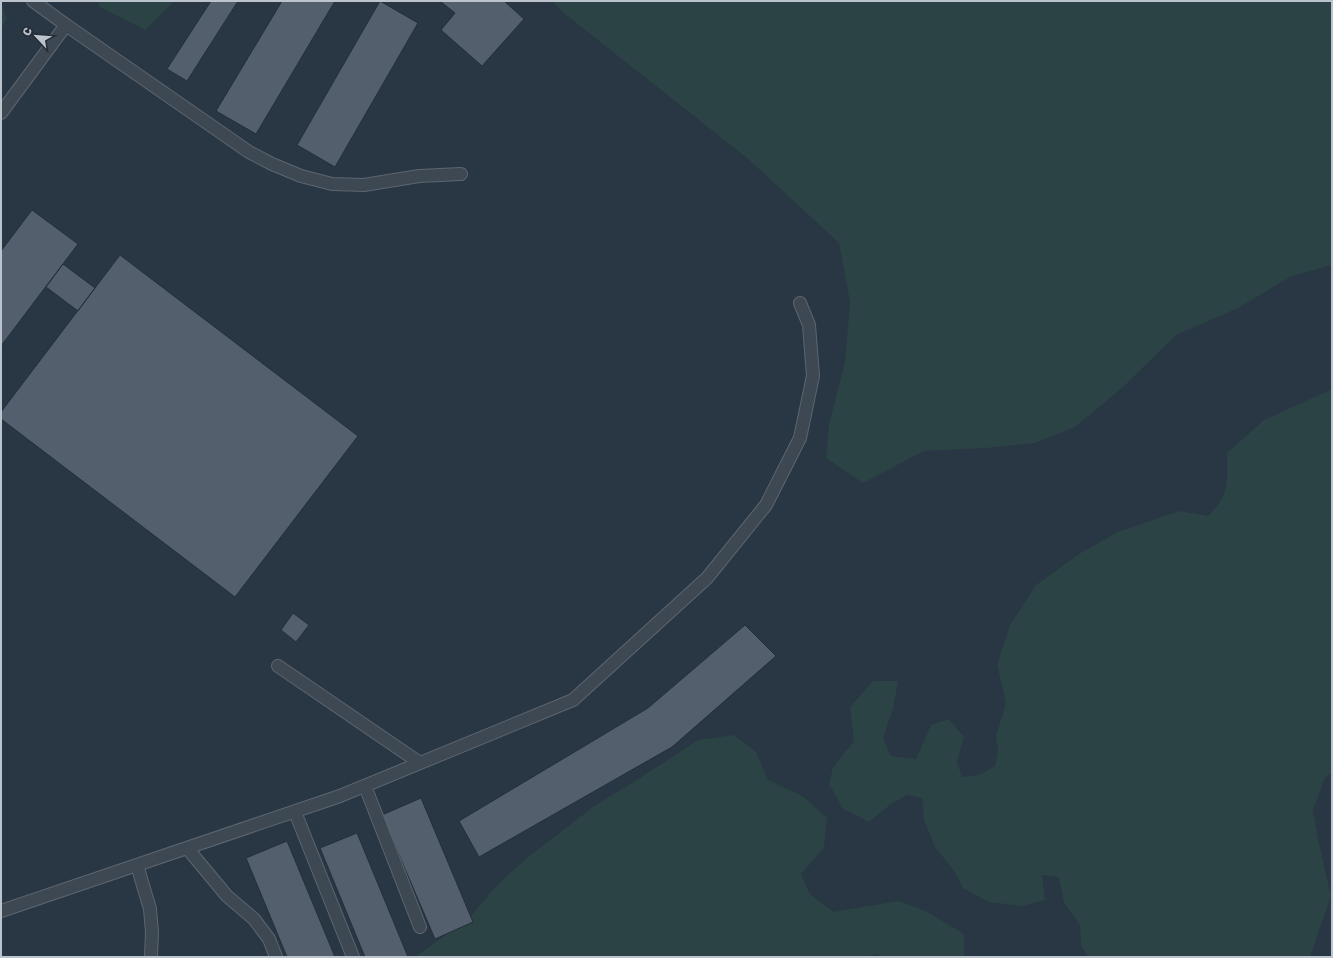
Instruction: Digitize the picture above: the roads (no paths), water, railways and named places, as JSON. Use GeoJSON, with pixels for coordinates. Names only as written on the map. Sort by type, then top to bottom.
{"type":"FeatureCollection","features":[{"type":"Feature","properties":{"kind":"lane"},"geometry":{"type":"LineString","coordinates":[[33,1],[249,152],[272,164],[301,176],[332,184],[364,185],[419,176],[461,174]]}},
{"type":"Feature","properties":{"kind":"lane"},"geometry":{"type":"LineString","coordinates":[[1,113],[66,25]]}},
{"type":"Feature","properties":{"kind":"lane"},"geometry":{"type":"LineString","coordinates":[[1,911],[340,796],[573,700],[707,578],[766,505],[800,438],[813,376],[810,325],[800,303]]}},
{"type":"Feature","properties":{"kind":"lane"},"geometry":{"type":"LineString","coordinates":[[278,666],[420,763]]}},
{"type":"Feature","properties":{"kind":"lane"},"geometry":{"type":"LineString","coordinates":[[365,786],[420,927]]}},
{"type":"Feature","properties":{"kind":"lane"},"geometry":{"type":"LineString","coordinates":[[295,812],[353,957]]}},
{"type":"Feature","properties":{"kind":"lane"},"geometry":{"type":"LineString","coordinates":[[187,848],[227,896],[254,919],[269,939],[276,957]]}},
{"type":"Feature","properties":{"kind":"lane"},"geometry":{"type":"LineString","coordinates":[[137,865],[150,909],[152,932],[151,957]]}}]}
